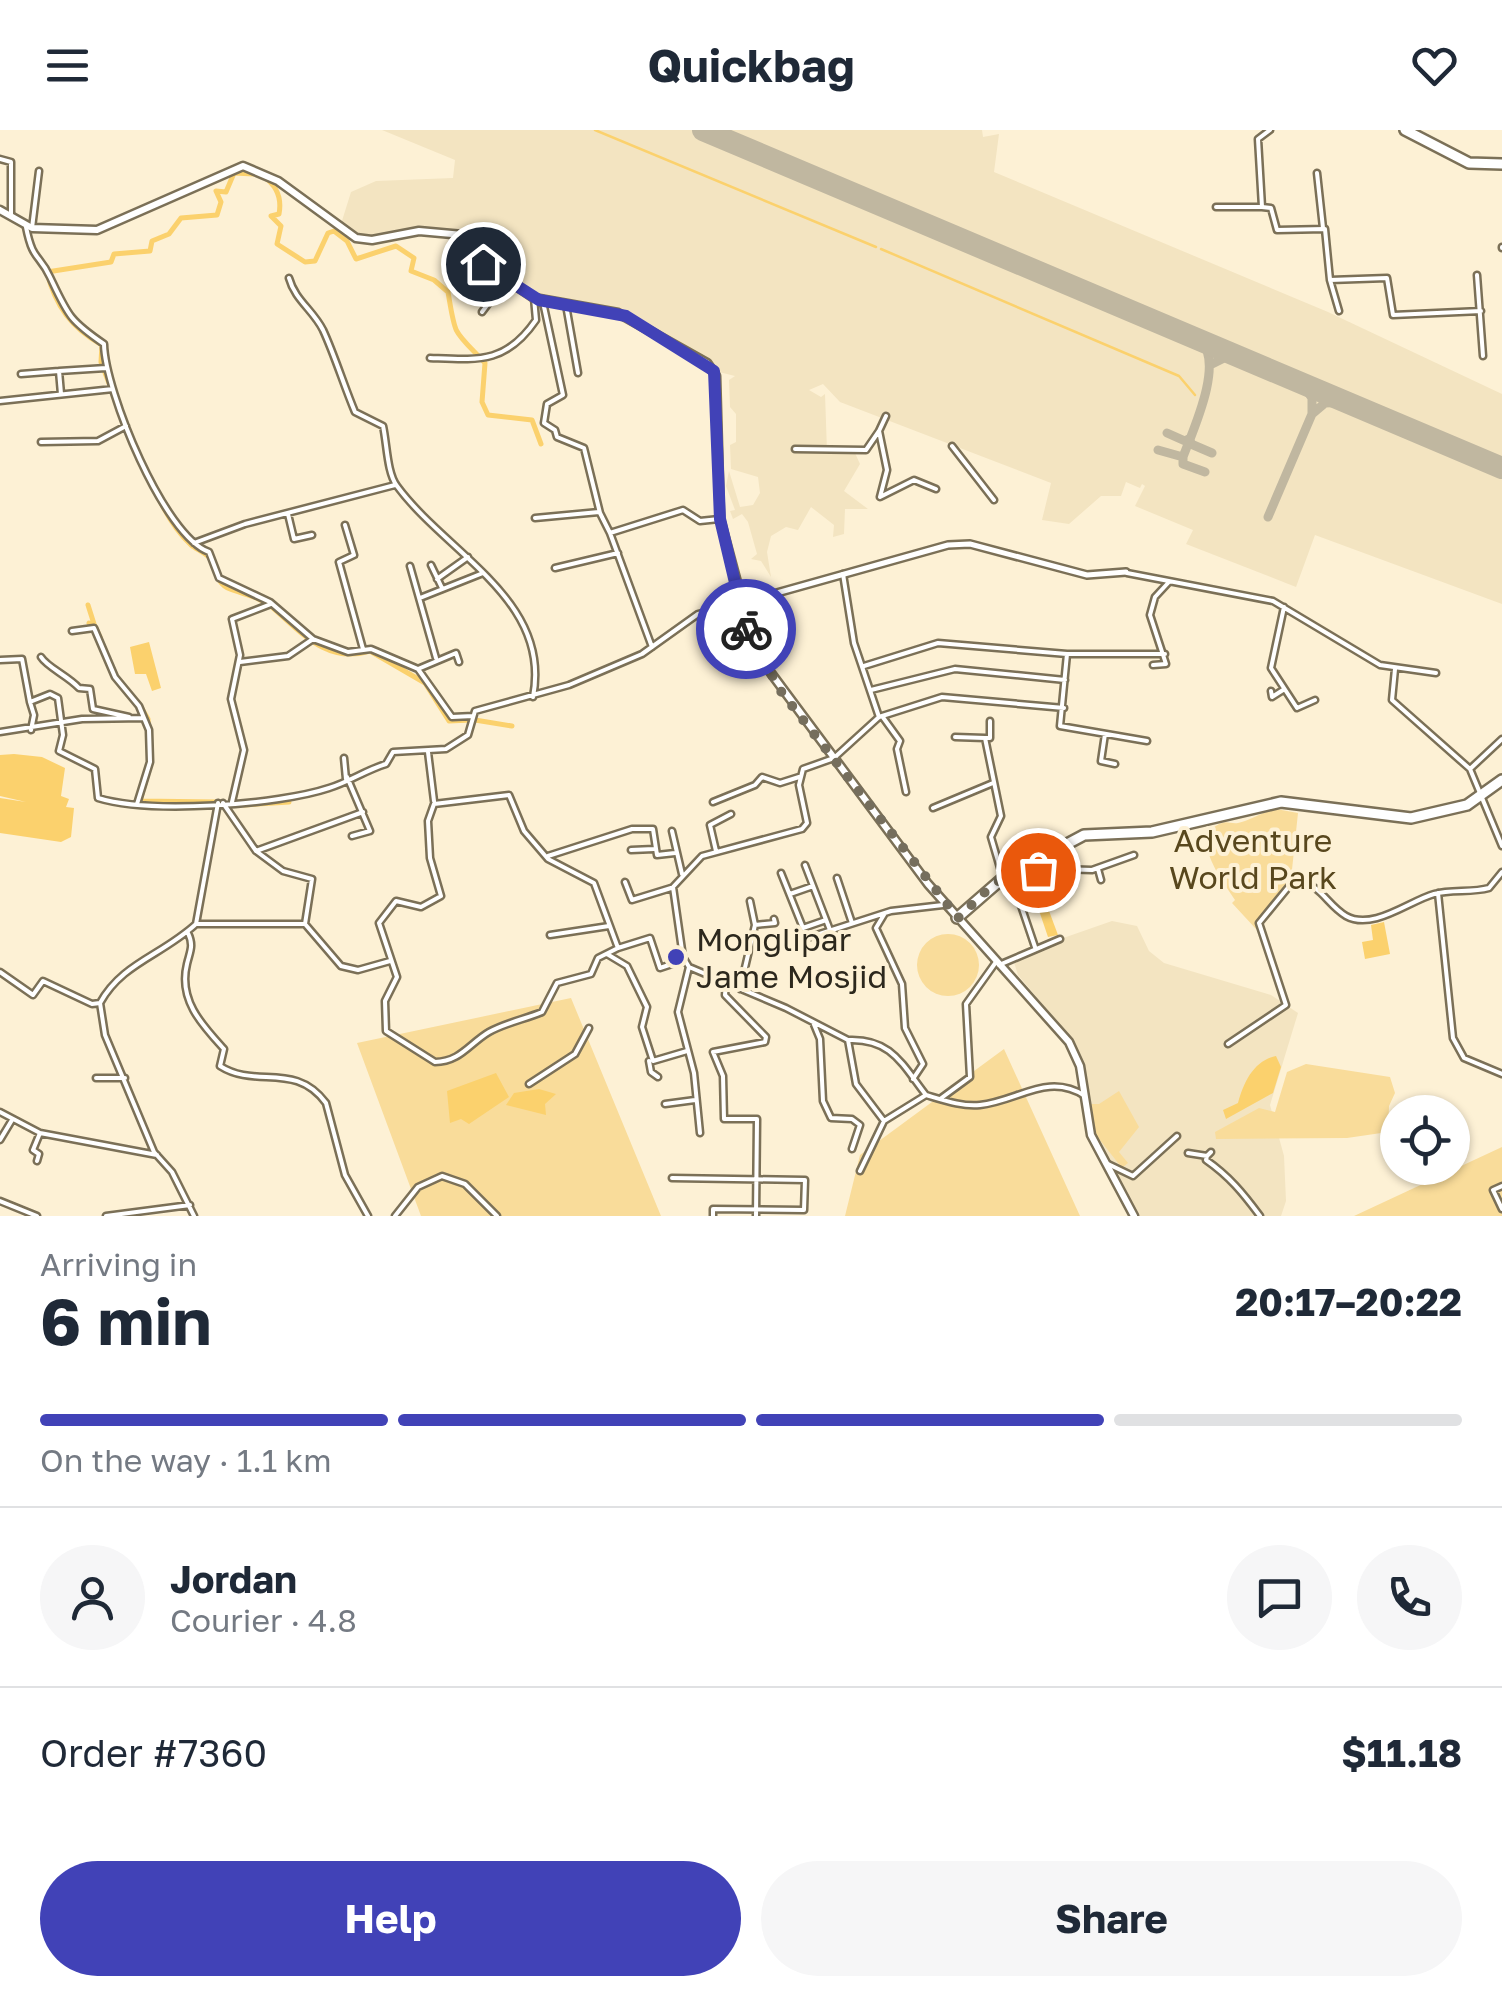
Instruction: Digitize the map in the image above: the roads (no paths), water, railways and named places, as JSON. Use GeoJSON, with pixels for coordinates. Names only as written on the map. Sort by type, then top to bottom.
{"type":"FeatureCollection","features":[{"type":"Feature","properties":{"kind":"highway"},"geometry":{"type":"LineString","coordinates":[[1405,130],[1469,162],[1502,164]]}},
{"type":"Feature","properties":{"kind":"highway"},"geometry":{"type":"LineString","coordinates":[[958,918],[1007,876],[1078,837],[1152,832],[1254,805],[1306,803],[1401,819],[1441,813],[1479,799],[1500,784]]}},
{"type":"Feature","properties":{"kind":"main road"},"geometry":{"type":"LineString","coordinates":[[0,210],[29,226],[97,230],[238,166],[278,181],[356,238],[372,240],[419,231],[463,235],[483,264],[534,298],[626,316],[714,371],[720,519],[756,653],[958,918],[1068,1042],[1080,1066],[1091,1135],[1134,1216]]}},
{"type":"Feature","properties":{"kind":"street"},"geometry":{"type":"LineString","coordinates":[[1262,207],[1258,139],[1270,130]]}},
{"type":"Feature","properties":{"kind":"street"},"geometry":{"type":"LineString","coordinates":[[0,158],[11,162],[14,169],[11,215]]}},
{"type":"Feature","properties":{"kind":"street"},"geometry":{"type":"LineString","coordinates":[[39,172],[29,226],[32,255],[48,271],[61,306],[83,333],[104,344],[106,368],[126,426],[168,516],[194,543],[209,552],[226,584],[249,588],[310,642],[348,652],[362,649],[418,669],[452,716],[473,716],[483,709],[533,698],[652,647],[698,614],[948,545],[970,544],[1088,576],[1126,572],[1255,597],[1284,608],[1370,660],[1395,669],[1436,672]]}},
{"type":"Feature","properties":{"kind":"street"},"geometry":{"type":"LineString","coordinates":[[1317,174],[1330,280],[1339,311]]}},
{"type":"Feature","properties":{"kind":"street"},"geometry":{"type":"LineString","coordinates":[[1216,207],[1271,208],[1275,227],[1281,232],[1323,228]]}},
{"type":"Feature","properties":{"kind":"street"},"geometry":{"type":"LineString","coordinates":[[1477,276],[1483,356]]}},
{"type":"Feature","properties":{"kind":"street"},"geometry":{"type":"LineString","coordinates":[[289,278],[294,295],[315,315],[326,335],[355,412],[383,426],[395,485],[483,573],[527,629],[537,654],[533,698]]}},
{"type":"Feature","properties":{"kind":"street"},"geometry":{"type":"LineString","coordinates":[[1330,280],[1388,278],[1393,315],[1481,311]]}},
{"type":"Feature","properties":{"kind":"street"},"geometry":{"type":"LineString","coordinates":[[482,312],[506,280]]}},
{"type":"Feature","properties":{"kind":"street"},"geometry":{"type":"LineString","coordinates":[[430,358],[487,359],[510,351],[536,320],[534,298]]}},
{"type":"Feature","properties":{"kind":"street"},"geometry":{"type":"LineString","coordinates":[[543,302],[564,395],[547,404],[544,423],[556,430],[557,437],[584,448],[599,512],[618,552],[652,647]]}},
{"type":"Feature","properties":{"kind":"street"},"geometry":{"type":"LineString","coordinates":[[566,305],[578,373]]}},
{"type":"Feature","properties":{"kind":"street"},"geometry":{"type":"LineString","coordinates":[[21,374],[106,368]]}},
{"type":"Feature","properties":{"kind":"street"},"geometry":{"type":"LineString","coordinates":[[59,371],[62,394]]}},
{"type":"Feature","properties":{"kind":"street"},"geometry":{"type":"LineString","coordinates":[[0,401],[113,388]]}},
{"type":"Feature","properties":{"kind":"street"},"geometry":{"type":"LineString","coordinates":[[796,448],[866,450],[886,416]]}},
{"type":"Feature","properties":{"kind":"street"},"geometry":{"type":"LineString","coordinates":[[41,442],[98,441],[126,426]]}},
{"type":"Feature","properties":{"kind":"street"},"geometry":{"type":"LineString","coordinates":[[878,431],[887,470],[880,497],[906,482],[936,489]]}},
{"type":"Feature","properties":{"kind":"street"},"geometry":{"type":"LineString","coordinates":[[952,446],[994,500]]}},
{"type":"Feature","properties":{"kind":"street"},"geometry":{"type":"LineString","coordinates":[[194,543],[395,485]]}},
{"type":"Feature","properties":{"kind":"street"},"geometry":{"type":"LineString","coordinates":[[610,532],[683,510],[700,522],[720,519]]}},
{"type":"Feature","properties":{"kind":"street"},"geometry":{"type":"LineString","coordinates":[[535,518],[599,512]]}},
{"type":"Feature","properties":{"kind":"street"},"geometry":{"type":"LineString","coordinates":[[288,514],[294,539],[312,534]]}},
{"type":"Feature","properties":{"kind":"street"},"geometry":{"type":"LineString","coordinates":[[345,525],[354,555],[339,562],[362,649]]}},
{"type":"Feature","properties":{"kind":"street"},"geometry":{"type":"LineString","coordinates":[[555,568],[618,552]]}},
{"type":"Feature","properties":{"kind":"street"},"geometry":{"type":"LineString","coordinates":[[436,580],[468,557]]}},
{"type":"Feature","properties":{"kind":"street"},"geometry":{"type":"LineString","coordinates":[[410,566],[437,662],[418,669]]}},
{"type":"Feature","properties":{"kind":"street"},"geometry":{"type":"LineString","coordinates":[[431,566],[443,590]]}},
{"type":"Feature","properties":{"kind":"street"},"geometry":{"type":"LineString","coordinates":[[420,598],[483,573]]}},
{"type":"Feature","properties":{"kind":"street"},"geometry":{"type":"LineString","coordinates":[[843,574],[854,643],[881,717],[900,741],[897,749],[906,792]]}},
{"type":"Feature","properties":{"kind":"street"},"geometry":{"type":"LineString","coordinates":[[1153,665],[1166,664],[1150,615],[1155,597],[1168,582]]}},
{"type":"Feature","properties":{"kind":"street"},"geometry":{"type":"LineString","coordinates":[[232,802],[244,760],[244,740],[231,698],[240,662],[232,619],[270,605]]}},
{"type":"Feature","properties":{"kind":"street"},"geometry":{"type":"LineString","coordinates":[[1284,608],[1269,662],[1297,708],[1315,700]]}},
{"type":"Feature","properties":{"kind":"street"},"geometry":{"type":"LineString","coordinates":[[72,632],[94,628],[115,677],[144,718],[150,762],[137,804]]}},
{"type":"Feature","properties":{"kind":"street"},"geometry":{"type":"LineString","coordinates":[[240,662],[288,656],[310,642]]}},
{"type":"Feature","properties":{"kind":"street"},"geometry":{"type":"LineString","coordinates":[[864,666],[938,643],[1068,654],[1165,654]]}},
{"type":"Feature","properties":{"kind":"street"},"geometry":{"type":"LineString","coordinates":[[436,658],[456,652],[459,662]]}},
{"type":"Feature","properties":{"kind":"street"},"geometry":{"type":"LineString","coordinates":[[1068,654],[1060,726],[1147,741]]}},
{"type":"Feature","properties":{"kind":"street"},"geometry":{"type":"LineString","coordinates":[[41,657],[45,664],[66,672],[79,688],[90,689],[93,709],[144,718]]}},
{"type":"Feature","properties":{"kind":"street"},"geometry":{"type":"LineString","coordinates":[[0,660],[22,659],[34,716],[30,730]]}},
{"type":"Feature","properties":{"kind":"street"},"geometry":{"type":"LineString","coordinates":[[871,690],[954,669],[1065,680]]}},
{"type":"Feature","properties":{"kind":"street"},"geometry":{"type":"LineString","coordinates":[[1395,669],[1392,700],[1470,769],[1479,799],[1502,846]]}},
{"type":"Feature","properties":{"kind":"street"},"geometry":{"type":"LineString","coordinates":[[1271,691],[1272,696],[1283,690]]}},
{"type":"Feature","properties":{"kind":"street"},"geometry":{"type":"LineString","coordinates":[[30,702],[50,694],[58,698],[62,724],[59,751],[95,770],[98,798],[137,804],[293,798],[386,764],[389,754],[428,752],[464,741],[473,728],[473,716]]}},
{"type":"Feature","properties":{"kind":"street"},"geometry":{"type":"LineString","coordinates":[[625,882],[632,900],[673,887],[702,856],[802,829],[807,814],[800,777],[803,769],[834,758],[881,717],[942,697],[1064,708]]}},
{"type":"Feature","properties":{"kind":"street"},"geometry":{"type":"LineString","coordinates":[[0,732],[129,717]]}},
{"type":"Feature","properties":{"kind":"street"},"geometry":{"type":"LineString","coordinates":[[955,737],[990,738],[990,721]]}},
{"type":"Feature","properties":{"kind":"street"},"geometry":{"type":"LineString","coordinates":[[1105,734],[1101,761],[1115,764]]}},
{"type":"Feature","properties":{"kind":"street"},"geometry":{"type":"LineString","coordinates":[[985,738],[1001,816],[991,837],[1036,947]]}},
{"type":"Feature","properties":{"kind":"street"},"geometry":{"type":"LineString","coordinates":[[1470,769],[1502,740]]}},
{"type":"Feature","properties":{"kind":"street"},"geometry":{"type":"LineString","coordinates":[[428,752],[434,804],[428,821],[430,858],[441,896],[421,907],[396,901],[381,917],[397,977],[385,1001],[386,1031],[440,1062],[466,1053],[494,1029],[542,1012],[557,984],[592,974],[598,958],[618,948],[650,938],[660,968],[684,960]]}},
{"type":"Feature","properties":{"kind":"street"},"geometry":{"type":"LineString","coordinates":[[344,758],[347,778],[370,831],[352,836]]}},
{"type":"Feature","properties":{"kind":"street"},"geometry":{"type":"LineString","coordinates":[[714,802],[755,785],[762,777],[780,783],[800,777]]}},
{"type":"Feature","properties":{"kind":"street"},"geometry":{"type":"LineString","coordinates":[[933,808],[994,783]]}},
{"type":"Feature","properties":{"kind":"street"},"geometry":{"type":"LineString","coordinates":[[434,804],[509,795],[524,831],[547,857],[592,880],[618,948]]}},
{"type":"Feature","properties":{"kind":"street"},"geometry":{"type":"LineString","coordinates":[[221,803],[256,851],[283,871],[312,879],[304,924]]}},
{"type":"Feature","properties":{"kind":"street"},"geometry":{"type":"LineString","coordinates":[[194,1216],[157,1155],[105,1035],[100,1002],[120,971],[153,958],[196,924],[221,803]]}},
{"type":"Feature","properties":{"kind":"street"},"geometry":{"type":"LineString","coordinates":[[256,851],[364,812]]}},
{"type":"Feature","properties":{"kind":"street"},"geometry":{"type":"LineString","coordinates":[[716,852],[710,825],[730,814]]}},
{"type":"Feature","properties":{"kind":"street"},"geometry":{"type":"LineString","coordinates":[[547,857],[632,829],[653,829],[656,855],[675,853]]}},
{"type":"Feature","properties":{"kind":"street"},"geometry":{"type":"LineString","coordinates":[[672,830],[682,876]]}},
{"type":"Feature","properties":{"kind":"street"},"geometry":{"type":"LineString","coordinates":[[630,850],[654,849]]}},
{"type":"Feature","properties":{"kind":"street"},"geometry":{"type":"LineString","coordinates":[[1027,868],[1098,869],[1134,854]]}},
{"type":"Feature","properties":{"kind":"street"},"geometry":{"type":"LineString","coordinates":[[804,865],[830,930]]}},
{"type":"Feature","properties":{"kind":"street"},"geometry":{"type":"LineString","coordinates":[[1098,869],[1101,880]]}},
{"type":"Feature","properties":{"kind":"street"},"geometry":{"type":"LineString","coordinates":[[1228,1044],[1286,1005],[1260,920],[1291,884],[1297,881],[1315,885],[1348,918],[1364,920],[1388,915],[1438,893],[1478,891],[1499,882],[1502,872]]}},
{"type":"Feature","properties":{"kind":"street"},"geometry":{"type":"LineString","coordinates":[[782,873],[803,928],[826,920]]}},
{"type":"Feature","properties":{"kind":"street"},"geometry":{"type":"LineString","coordinates":[[836,878],[852,923]]}},
{"type":"Feature","properties":{"kind":"street"},"geometry":{"type":"LineString","coordinates":[[790,894],[812,886]]}},
{"type":"Feature","properties":{"kind":"street"},"geometry":{"type":"LineString","coordinates":[[673,887],[684,960],[689,968],[848,1040],[868,1039],[888,1046],[926,1095],[978,1106],[1029,1088],[1074,1089],[1085,1096]]}},
{"type":"Feature","properties":{"kind":"street"},"geometry":{"type":"LineString","coordinates":[[1438,893],[1453,1038],[1464,1058],[1502,1074]]}},
{"type":"Feature","properties":{"kind":"street"},"geometry":{"type":"LineString","coordinates":[[740,989],[755,925],[750,901]]}},
{"type":"Feature","properties":{"kind":"street"},"geometry":{"type":"LineString","coordinates":[[801,940],[885,913],[948,904]]}},
{"type":"Feature","properties":{"kind":"street"},"geometry":{"type":"LineString","coordinates":[[885,913],[876,928],[902,984],[905,1028],[923,1064],[914,1079]]}},
{"type":"Feature","properties":{"kind":"street"},"geometry":{"type":"LineString","coordinates":[[755,925],[775,923],[774,919]]}},
{"type":"Feature","properties":{"kind":"street"},"geometry":{"type":"LineString","coordinates":[[196,924],[304,924],[341,966],[358,970],[390,962]]}},
{"type":"Feature","properties":{"kind":"street"},"geometry":{"type":"LineString","coordinates":[[550,935],[609,926]]}},
{"type":"Feature","properties":{"kind":"street"},"geometry":{"type":"LineString","coordinates":[[187,932],[192,948],[186,970],[192,1016],[224,1049],[222,1068],[243,1078],[279,1074],[320,1094],[326,1103],[345,1175],[368,1216]]}},
{"type":"Feature","properties":{"kind":"street"},"geometry":{"type":"LineString","coordinates":[[940,1099],[970,1077],[966,1004],[998,964],[1060,939]]}},
{"type":"Feature","properties":{"kind":"street"},"geometry":{"type":"LineString","coordinates":[[607,954],[627,966],[647,1007],[642,1028],[651,1072],[658,1077]]}},
{"type":"Feature","properties":{"kind":"street"},"geometry":{"type":"LineString","coordinates":[[689,968],[678,1002],[690,1050],[700,1134]]}},
{"type":"Feature","properties":{"kind":"street"},"geometry":{"type":"LineString","coordinates":[[0,972],[33,996],[43,980],[92,1004],[100,1002]]}},
{"type":"Feature","properties":{"kind":"street"},"geometry":{"type":"LineString","coordinates":[[726,983],[724,995],[766,1037],[766,1042],[713,1052],[724,1076],[724,1120],[757,1118],[756,1216]]}},
{"type":"Feature","properties":{"kind":"street"},"geometry":{"type":"LineString","coordinates":[[813,1022],[820,1038],[823,1101],[831,1118],[852,1119],[860,1125],[852,1149]]}},
{"type":"Feature","properties":{"kind":"street"},"geometry":{"type":"LineString","coordinates":[[529,1084],[575,1054],[589,1028]]}},
{"type":"Feature","properties":{"kind":"street"},"geometry":{"type":"LineString","coordinates":[[848,1040],[856,1084],[884,1122]]}},
{"type":"Feature","properties":{"kind":"street"},"geometry":{"type":"LineString","coordinates":[[648,1057],[652,1061],[690,1050]]}},
{"type":"Feature","properties":{"kind":"street"},"geometry":{"type":"LineString","coordinates":[[96,1078],[126,1078]]}},
{"type":"Feature","properties":{"kind":"street"},"geometry":{"type":"LineString","coordinates":[[860,1171],[884,1122],[926,1095]]}},
{"type":"Feature","properties":{"kind":"street"},"geometry":{"type":"LineString","coordinates":[[665,1104],[697,1100]]}},
{"type":"Feature","properties":{"kind":"street"},"geometry":{"type":"LineString","coordinates":[[0,1112],[40,1133],[157,1155]]}},
{"type":"Feature","properties":{"kind":"street"},"geometry":{"type":"LineString","coordinates":[[0,1140],[12,1120]]}},
{"type":"Feature","properties":{"kind":"street"},"geometry":{"type":"LineString","coordinates":[[37,1160],[39,1154],[33,1150],[40,1133]]}},
{"type":"Feature","properties":{"kind":"street"},"geometry":{"type":"LineString","coordinates":[[1108,1164],[1133,1176],[1177,1136]]}},
{"type":"Feature","properties":{"kind":"street"},"geometry":{"type":"LineString","coordinates":[[1188,1153],[1209,1154],[1206,1160],[1229,1174],[1234,1188],[1260,1216]]}},
{"type":"Feature","properties":{"kind":"street"},"geometry":{"type":"LineString","coordinates":[[395,1216],[418,1187],[442,1176],[465,1184],[498,1216]]}},
{"type":"Feature","properties":{"kind":"street"},"geometry":{"type":"LineString","coordinates":[[672,1178],[804,1180],[804,1210],[712,1209],[712,1216]]}},
{"type":"Feature","properties":{"kind":"street"},"geometry":{"type":"LineString","coordinates":[[1502,1186],[1493,1190],[1502,1209]]}},
{"type":"Feature","properties":{"kind":"street"},"geometry":{"type":"LineString","coordinates":[[0,1201],[37,1216]]}},
{"type":"Feature","properties":{"kind":"street"},"geometry":{"type":"LineString","coordinates":[[106,1216],[190,1205]]}},
{"type":"Feature","properties":{"kind":"waterway"},"geometry":{"type":"LineString","coordinates":[[595,130],[876,247]]}},
{"type":"Feature","properties":{"kind":"waterway"},"geometry":{"type":"LineString","coordinates":[[112,391],[101,362],[102,345],[66,315],[47,272],[111,262],[114,254],[150,251],[152,241],[169,234],[181,218],[217,215],[221,202],[216,191],[226,192],[234,173],[254,174]]}},
{"type":"Feature","properties":{"kind":"waterway"},"geometry":{"type":"LineString","coordinates":[[264,177],[279,198],[279,214],[271,216],[281,226],[277,244],[305,262],[315,261],[328,233],[334,231],[347,241],[356,259],[396,246],[414,258],[411,271],[434,280],[448,292],[457,332],[485,363],[482,402],[488,415],[532,420],[541,444]]}},
{"type":"Feature","properties":{"kind":"waterway"},"geometry":{"type":"LineString","coordinates":[[881,249],[1179,376],[1195,395]]}},
{"type":"Feature","properties":{"kind":"waterway"},"geometry":{"type":"LineString","coordinates":[[120,410],[139,460]]}},
{"type":"Feature","properties":{"kind":"waterway"},"geometry":{"type":"LineString","coordinates":[[160,501],[182,535],[210,558],[225,586],[267,603],[328,650],[355,654],[370,651],[425,683],[449,721],[471,720]]}},
{"type":"Feature","properties":{"kind":"waterway"},"geometry":{"type":"LineString","coordinates":[[88,605],[94,624]]}},
{"type":"Feature","properties":{"kind":"waterway"},"geometry":{"type":"LineString","coordinates":[[89,623],[100,637]]}},
{"type":"Feature","properties":{"kind":"waterway"},"geometry":{"type":"LineString","coordinates":[[138,702],[148,719],[151,762]]}},
{"type":"Feature","properties":{"kind":"waterway"},"geometry":{"type":"LineString","coordinates":[[475,720],[512,726]]}},
{"type":"Feature","properties":{"kind":"waterway"},"geometry":{"type":"LineString","coordinates":[[148,773],[140,801],[217,802]]}},
{"type":"Feature","properties":{"kind":"waterway"},"geometry":{"type":"LineString","coordinates":[[244,805],[289,802]]}},
{"type":"Feature","properties":{"kind":"place","name":"Monglipar Jame Mosjid"},"geometry":{"type":"Point","coordinates":[676,957]}},
{"type":"Feature","properties":{"kind":"park label","name":"Adventure World Park"},"geometry":{"type":"Point","coordinates":[1253,858]}}]}
